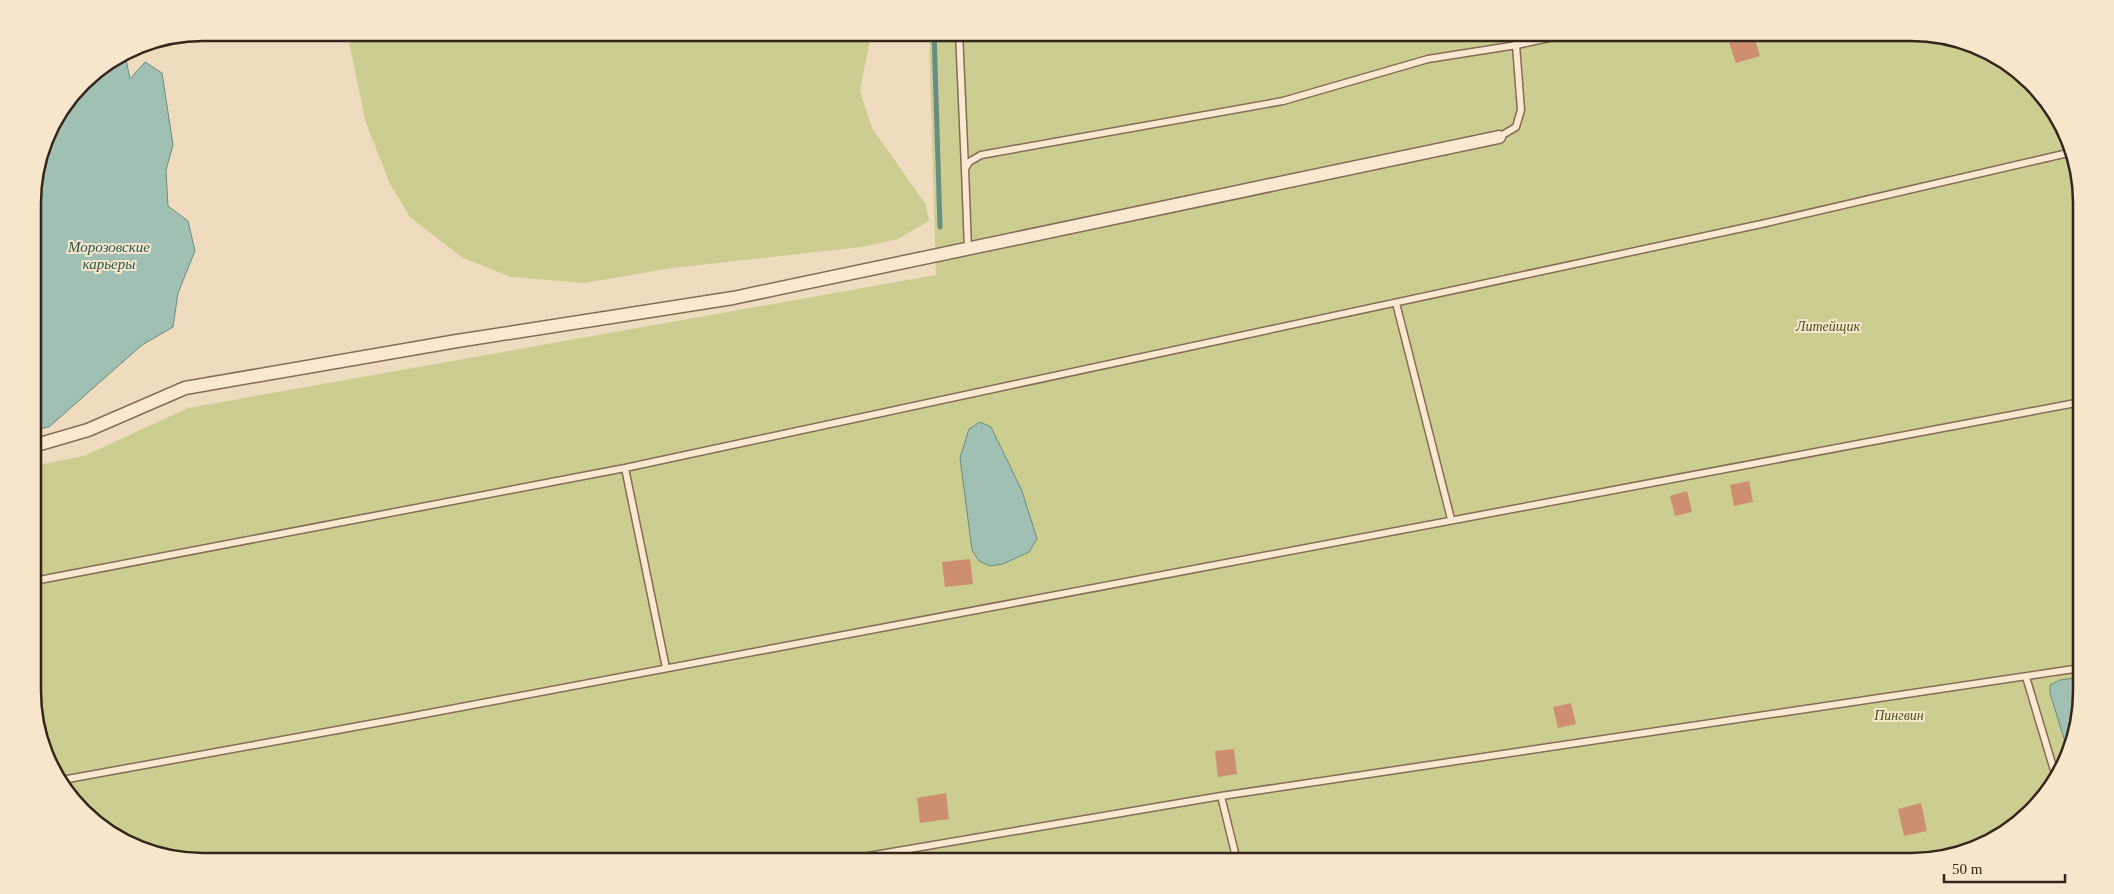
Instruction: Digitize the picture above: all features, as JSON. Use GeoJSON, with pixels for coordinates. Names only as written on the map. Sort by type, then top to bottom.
{"type":"FeatureCollection","features":[{"type":"Feature","properties":{"kind":"street"},"geometry":{"type":"LineString","coordinates":[[41,444],[88,430],[185,388],[458,341],[733,298],[1500,137]]}},
{"type":"Feature","properties":{"kind":"lane"},"geometry":{"type":"LineString","coordinates":[[959,41],[968,249]]}},
{"type":"Feature","properties":{"kind":"lane"},"geometry":{"type":"LineString","coordinates":[[1500,137],[1516,127],[1521,110],[1516,41]]}},
{"type":"Feature","properties":{"kind":"lane"},"geometry":{"type":"LineString","coordinates":[[965,169],[969,162],[981,154],[1283,101],[1428,59],[1535,41]]}},
{"type":"Feature","properties":{"kind":"lane"},"geometry":{"type":"LineString","coordinates":[[41,580],[625,468],[1766,223],[2064,154]]}},
{"type":"Feature","properties":{"kind":"lane"},"geometry":{"type":"LineString","coordinates":[[1396,303],[1451,519]]}},
{"type":"Feature","properties":{"kind":"lane"},"geometry":{"type":"LineString","coordinates":[[68,779],[2073,403]]}},
{"type":"Feature","properties":{"kind":"lane"},"geometry":{"type":"LineString","coordinates":[[625,468],[666,668]]}},
{"type":"Feature","properties":{"kind":"lane"},"geometry":{"type":"LineString","coordinates":[[888,853],[1221,796],[2073,669]]}},
{"type":"Feature","properties":{"kind":"lane"},"geometry":{"type":"LineString","coordinates":[[2026,677],[2053,767]]}},
{"type":"Feature","properties":{"kind":"lane"},"geometry":{"type":"LineString","coordinates":[[1221,796],[1235,852]]}},
{"type":"Feature","properties":{"kind":"green space"},"geometry":{"type":"Polygon","coordinates":[[[349,41],[869,41],[860,91],[872,128],[926,205],[929,221],[898,239],[861,247],[672,268],[584,283],[511,277],[463,258],[410,217],[391,186],[366,123],[349,41]]]}},
{"type":"Feature","properties":{"kind":"green space","name":"Литейщик"},"geometry":{"type":"Polygon","coordinates":[[[929,41],[1910,41],[1942,44],[1973,54],[1992,63],[2009,75],[2039,105],[2051,122],[2060,141],[2071,182],[2073,204],[2073,690],[2070,722],[2060,753],[2051,772],[2039,789],[2017,812],[2001,825],[1963,844],[1942,850],[1921,852],[204,853],[172,850],[151,844],[122,831],[89,805],[63,772],[47,732],[41,690],[41,464],[84,456],[188,408],[936,275],[929,41]]]}},
{"type":"Feature","properties":{"kind":"water","name":"Морозовские карьеры"},"geometry":{"type":"Polygon","coordinates":[[[126,61],[130,79],[145,62],[162,73],[173,145],[166,170],[168,206],[188,221],[195,251],[178,293],[173,327],[142,345],[49,427],[42,428],[42,193],[44,172],[58,132],[69,113],[89,89],[105,75],[126,61]]]}},
{"type":"Feature","properties":{"kind":"water"},"geometry":{"type":"Polygon","coordinates":[[[980,422],[991,427],[1022,491],[1037,539],[1029,552],[1003,564],[990,566],[979,561],[972,550],[960,458],[969,429],[980,422]]]}},
{"type":"Feature","properties":{"kind":"water"},"geometry":{"type":"Polygon","coordinates":[[[2073,678],[2070,722],[2065,741],[2050,693],[2050,685],[2060,680],[2073,678]]]}},
{"type":"Feature","properties":{"kind":"building"},"geometry":{"type":"Polygon","coordinates":[[[1729,41],[1756,41],[1760,56],[1736,63],[1729,41]]]}},
{"type":"Feature","properties":{"kind":"building"},"geometry":{"type":"Polygon","coordinates":[[[1749,481],[1753,502],[1734,506],[1730,485],[1749,481]]]}},
{"type":"Feature","properties":{"kind":"building"},"geometry":{"type":"Polygon","coordinates":[[[1687,491],[1692,512],[1675,516],[1670,496],[1687,491]]]}},
{"type":"Feature","properties":{"kind":"building"},"geometry":{"type":"Polygon","coordinates":[[[970,559],[973,584],[945,587],[942,562],[970,559]]]}},
{"type":"Feature","properties":{"kind":"building"},"geometry":{"type":"Polygon","coordinates":[[[1571,703],[1576,724],[1558,728],[1553,707],[1571,703]]]}},
{"type":"Feature","properties":{"kind":"building"},"geometry":{"type":"Polygon","coordinates":[[[1234,749],[1237,774],[1218,777],[1215,751],[1234,749]]]}},
{"type":"Feature","properties":{"kind":"building"},"geometry":{"type":"Polygon","coordinates":[[[946,793],[949,819],[920,823],[917,798],[946,793]]]}},
{"type":"Feature","properties":{"kind":"building"},"geometry":{"type":"Polygon","coordinates":[[[1921,803],[1927,831],[1904,836],[1898,809],[1921,803]]]}},
{"type":"Feature","properties":{"kind":"waterway"},"geometry":{"type":"LineString","coordinates":[[934,41],[940,227]]}},
{"type":"Feature","properties":{"kind":"park label","name":"Пингвин"},"geometry":{"type":"Point","coordinates":[1899,715]}}]}
